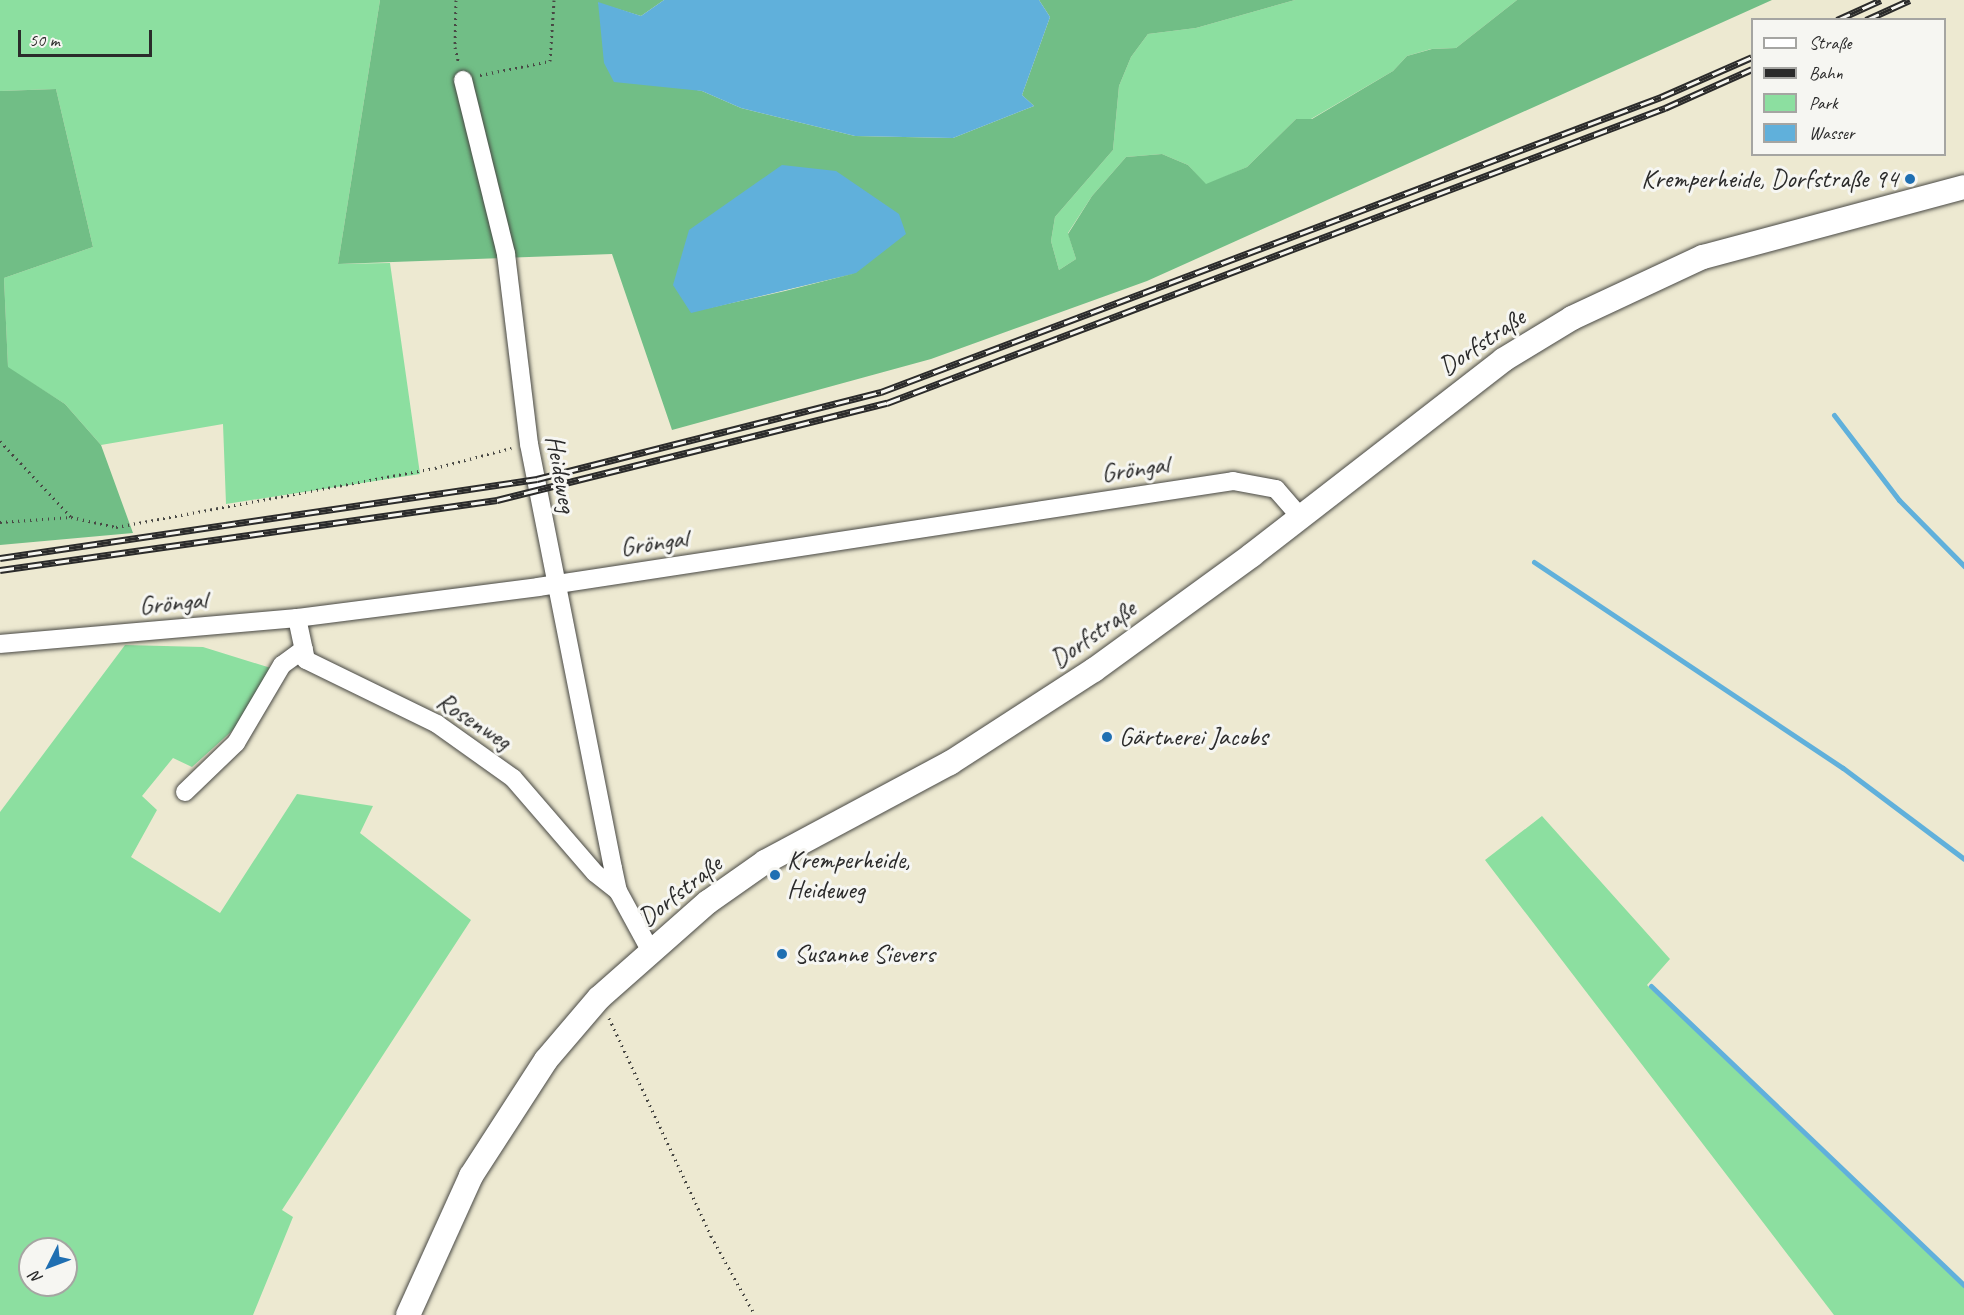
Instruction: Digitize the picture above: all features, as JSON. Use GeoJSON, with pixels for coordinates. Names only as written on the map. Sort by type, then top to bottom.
{"type":"FeatureCollection","features":[{"type":"Feature","properties":{"kind":"main road","name":"Dorfstraße"},"geometry":{"type":"LineString","coordinates":[[408,1315],[485,1151],[546,1060],[599,998],[650,950],[708,902],[765,862],[1017,722],[1094,670],[1300,517],[1503,360],[1624,290],[1703,257],[1752,242],[1964,187]]}},
{"type":"Feature","properties":{"kind":"street","name":"Heideweg"},"geometry":{"type":"LineString","coordinates":[[463,80],[506,254],[529,444],[554,583],[618,891],[650,950]]}},
{"type":"Feature","properties":{"kind":"street","name":"Gröngal"},"geometry":{"type":"LineString","coordinates":[[0,644],[297,618],[554,583],[1233,481],[1276,489],[1300,517]]}},
{"type":"Feature","properties":{"kind":"street"},"geometry":{"type":"LineString","coordinates":[[185,792],[236,743],[282,665],[304,649],[297,618]]}},
{"type":"Feature","properties":{"kind":"street","name":"Rosenweg"},"geometry":{"type":"LineString","coordinates":[[304,649],[306,660],[437,724],[513,778],[595,873],[618,891]]}},
{"type":"Feature","properties":{"kind":"path"},"geometry":{"type":"LineString","coordinates":[[456,0],[455,47],[463,80],[550,61],[554,0]]}},
{"type":"Feature","properties":{"kind":"path"},"geometry":{"type":"LineString","coordinates":[[0,441],[71,517]]}},
{"type":"Feature","properties":{"kind":"path"},"geometry":{"type":"LineString","coordinates":[[0,522],[71,517],[116,527],[435,468],[529,444]]}},
{"type":"Feature","properties":{"kind":"path"},"geometry":{"type":"LineString","coordinates":[[599,998],[706,1226],[755,1315]]}},
{"type":"Feature","properties":{"kind":"green space"},"geometry":{"type":"Polygon","coordinates":[[[0,0],[380,0],[338,264],[390,263],[420,474],[226,504],[223,424],[101,445],[65,404],[8,368],[4,278],[93,247],[56,89],[0,91],[0,0]]]}},
{"type":"Feature","properties":{"kind":"green space"},"geometry":{"type":"Polygon","coordinates":[[[380,0],[664,0],[641,16],[598,3],[675,86],[702,91],[741,108],[855,136],[953,138],[1034,106],[1022,95],[1050,17],[1039,0],[1295,0],[1196,28],[1148,34],[1131,57],[1119,86],[1113,150],[1055,217],[1051,241],[1059,270],[1076,259],[1068,234],[1092,196],[1126,157],[1162,154],[1188,165],[1206,184],[1247,167],[1296,119],[1312,119],[1393,71],[1407,56],[1432,49],[1456,48],[1517,0],[1772,0],[1147,281],[931,359],[672,430],[612,254],[338,264],[380,0]],[[856,273],[691,312],[785,291],[856,273]]]}},
{"type":"Feature","properties":{"kind":"green space"},"geometry":{"type":"Polygon","coordinates":[[[1295,0],[1517,0],[1456,48],[1431,49],[1407,56],[1393,71],[1311,119],[1296,119],[1247,167],[1206,185],[1188,165],[1162,154],[1126,157],[1092,196],[1068,233],[1076,259],[1059,270],[1051,241],[1055,217],[1113,150],[1119,86],[1131,57],[1148,34],[1196,28],[1295,0]]]}},
{"type":"Feature","properties":{"kind":"green space"},"geometry":{"type":"Polygon","coordinates":[[[56,89],[93,247],[4,278],[8,367],[65,404],[101,445],[133,533],[0,545],[0,91],[56,89]]]}},
{"type":"Feature","properties":{"kind":"green space"},"geometry":{"type":"Polygon","coordinates":[[[125,645],[203,647],[274,669],[243,721],[192,767],[173,758],[142,796],[157,810],[131,857],[220,913],[297,794],[373,806],[360,833],[471,920],[282,1210],[293,1217],[253,1315],[0,1315],[0,812],[125,645]]]}},
{"type":"Feature","properties":{"kind":"green space"},"geometry":{"type":"Polygon","coordinates":[[[1542,816],[1670,959],[1647,985],[1964,1288],[1964,1315],[1834,1315],[1485,860],[1542,816]]]}},
{"type":"Feature","properties":{"kind":"water"},"geometry":{"type":"Polygon","coordinates":[[[664,0],[1039,0],[1050,17],[1022,95],[1034,106],[953,138],[855,136],[741,108],[702,91],[614,82],[604,63],[598,2],[641,16],[664,0]]]}},
{"type":"Feature","properties":{"kind":"water"},"geometry":{"type":"Polygon","coordinates":[[[782,165],[836,171],[899,214],[906,234],[856,273],[691,313],[673,285],[689,230],[782,165]]]}},
{"type":"Feature","properties":{"kind":"waterway"},"geometry":{"type":"LineString","coordinates":[[1834,415],[1899,500],[1964,566]]}},
{"type":"Feature","properties":{"kind":"waterway"},"geometry":{"type":"LineString","coordinates":[[1534,562],[1843,768],[1964,859]]}},
{"type":"Feature","properties":{"kind":"waterway"},"geometry":{"type":"LineString","coordinates":[[1651,986],[1964,1285]]}},
{"type":"Feature","properties":{"kind":"railway"},"geometry":{"type":"LineString","coordinates":[[1841,18],[1881,0]]}},
{"type":"Feature","properties":{"kind":"railway"},"geometry":{"type":"LineString","coordinates":[[1870,18],[1910,0]]}},
{"type":"Feature","properties":{"kind":"railway"},"geometry":{"type":"LineString","coordinates":[[0,558],[537,479],[881,392],[1661,97],[1751,57]]}},
{"type":"Feature","properties":{"kind":"railway"},"geometry":{"type":"LineString","coordinates":[[0,570],[497,500],[887,403],[1665,108],[1751,69]]}},
{"type":"Feature","properties":{"kind":"place","name":"Kremperheide, Dorfstraße 94"},"geometry":{"type":"Point","coordinates":[1910,179]}},
{"type":"Feature","properties":{"kind":"place","name":"Gärtnerei Jacobs"},"geometry":{"type":"Point","coordinates":[1107,737]}},
{"type":"Feature","properties":{"kind":"place","name":"Kremperheide, Heideweg"},"geometry":{"type":"Point","coordinates":[775,875]}},
{"type":"Feature","properties":{"kind":"place","name":"Susanne Sievers"},"geometry":{"type":"Point","coordinates":[782,954]}}]}
